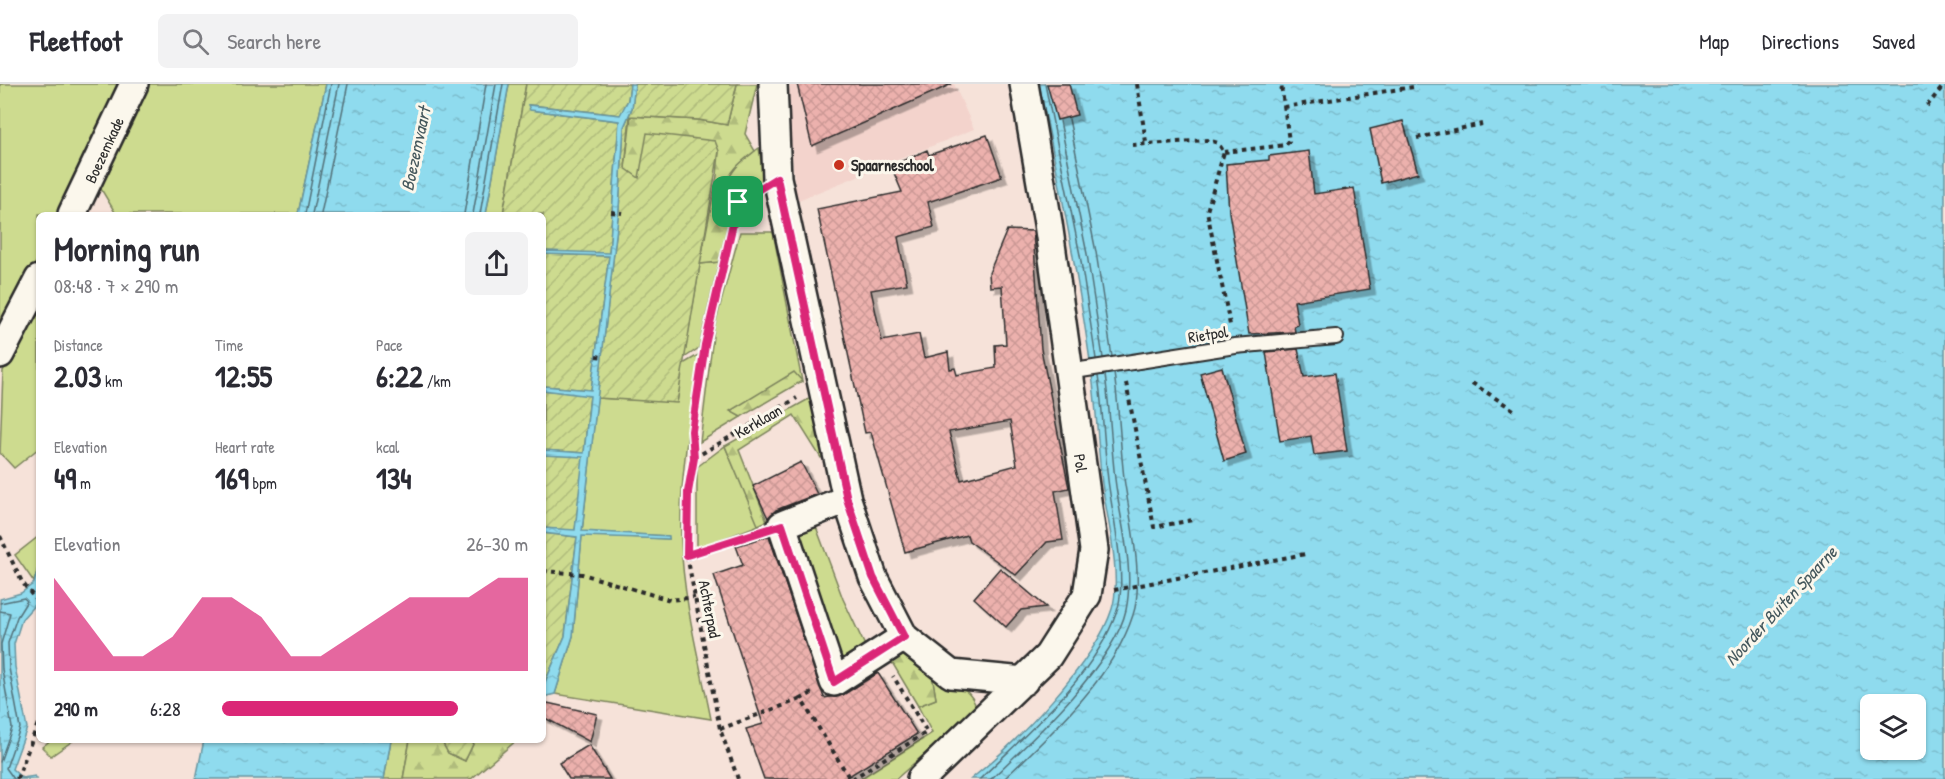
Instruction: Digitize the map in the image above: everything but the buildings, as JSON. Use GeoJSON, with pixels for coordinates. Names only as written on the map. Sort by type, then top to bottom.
{"type":"FeatureCollection","features":[{"type":"Feature","properties":{"kind":"street","name":"Boezemkade"},"geometry":{"type":"LineString","coordinates":[[73,212],[134,84]]}},
{"type":"Feature","properties":{"kind":"street"},"geometry":{"type":"LineString","coordinates":[[773,84],[777,178],[847,499],[873,577],[904,637],[951,674],[1024,681]]}},
{"type":"Feature","properties":{"kind":"street","name":"Pol"},"geometry":{"type":"LineString","coordinates":[[921,779],[1024,681],[1066,631],[1087,595],[1094,550],[1077,371],[1024,84]]}},
{"type":"Feature","properties":{"kind":"street"},"geometry":{"type":"LineString","coordinates":[[0,354],[36,285]]}},
{"type":"Feature","properties":{"kind":"street"},"geometry":{"type":"LineString","coordinates":[[847,499],[782,525],[834,682],[904,637]]}},
{"type":"Feature","properties":{"kind":"lane","name":"Rietpol"},"geometry":{"type":"LineString","coordinates":[[1077,371],[1234,346],[1336,337]]}},
{"type":"Feature","properties":{"kind":"path"},"geometry":{"type":"LineString","coordinates":[[1137,84],[1146,142]]}},
{"type":"Feature","properties":{"kind":"path"},"geometry":{"type":"LineString","coordinates":[[1224,152],[1286,145],[1289,141],[1281,84]]}},
{"type":"Feature","properties":{"kind":"path"},"geometry":{"type":"LineString","coordinates":[[1284,107],[1413,87],[1412,84]]}},
{"type":"Feature","properties":{"kind":"path"},"geometry":{"type":"LineString","coordinates":[[1927,106],[1945,84]]}},
{"type":"Feature","properties":{"kind":"path"},"geometry":{"type":"LineString","coordinates":[[1417,138],[1482,124]]}},
{"type":"Feature","properties":{"kind":"path"},"geometry":{"type":"LineString","coordinates":[[1132,145],[1146,142],[1208,140],[1218,143],[1224,152],[1207,211],[1234,346]]}},
{"type":"Feature","properties":{"kind":"path","name":"Achterpad"},"geometry":{"type":"LineString","coordinates":[[738,779],[720,729],[687,555],[688,492],[694,458],[692,431],[705,345],[738,202],[777,178]]}},
{"type":"Feature","properties":{"kind":"path"},"geometry":{"type":"LineString","coordinates":[[611,212],[622,213]]}},
{"type":"Feature","properties":{"kind":"path"},"geometry":{"type":"LineString","coordinates":[[596,356],[603,357]]}},
{"type":"Feature","properties":{"kind":"path"},"geometry":{"type":"LineString","coordinates":[[1123,364],[1136,443],[1154,527],[1193,520]]}},
{"type":"Feature","properties":{"kind":"path"},"geometry":{"type":"LineString","coordinates":[[1472,383],[1517,412]]}},
{"type":"Feature","properties":{"kind":"path","name":"Kerklaan"},"geometry":{"type":"LineString","coordinates":[[694,458],[821,385]]}},
{"type":"Feature","properties":{"kind":"path"},"geometry":{"type":"LineString","coordinates":[[687,555],[782,525]]}},
{"type":"Feature","properties":{"kind":"path"},"geometry":{"type":"LineString","coordinates":[[0,536],[22,582],[36,600]]}},
{"type":"Feature","properties":{"kind":"path"},"geometry":{"type":"LineString","coordinates":[[1110,591],[1305,554]]}},
{"type":"Feature","properties":{"kind":"path"},"geometry":{"type":"LineString","coordinates":[[546,571],[582,574],[670,600],[695,597]]}},
{"type":"Feature","properties":{"kind":"path"},"geometry":{"type":"LineString","coordinates":[[801,699],[851,779],[927,732],[879,653]]}},
{"type":"Feature","properties":{"kind":"path"},"geometry":{"type":"LineString","coordinates":[[720,729],[801,699],[834,682]]}},
{"type":"Feature","properties":{"kind":"path"},"geometry":{"type":"LineString","coordinates":[[17,779],[36,729]]}},
{"type":"Feature","properties":{"kind":"shaded area","name":"Spaarneschool"},"geometry":{"type":"Polygon","coordinates":[[[790,84],[954,84],[974,129],[796,201],[788,104],[790,84]]]}},
{"type":"Feature","properties":{"kind":"green space"},"geometry":{"type":"Polygon","coordinates":[[[0,84],[123,84],[60,212],[36,212],[36,262],[0,340],[0,84]]]}},
{"type":"Feature","properties":{"kind":"green space"},"geometry":{"type":"Polygon","coordinates":[[[147,84],[326,84],[298,212],[115,212],[98,184],[147,84]]]}},
{"type":"Feature","properties":{"kind":"green space"},"geometry":{"type":"Polygon","coordinates":[[[509,84],[526,84],[503,212],[486,212],[509,84]]]}},
{"type":"Feature","properties":{"kind":"green space"},"geometry":{"type":"Polygon","coordinates":[[[526,84],[630,84],[628,100],[621,115],[529,105],[531,110],[619,121],[609,254],[546,251],[546,212],[503,212],[526,84]]]}},
{"type":"Feature","properties":{"kind":"green space"},"geometry":{"type":"Polygon","coordinates":[[[635,84],[737,84],[727,125],[699,120],[630,116],[625,168],[639,178],[647,133],[715,141],[719,151],[677,403],[597,398],[619,209],[624,127],[632,108],[635,84]]]}},
{"type":"Feature","properties":{"kind":"green space"},"geometry":{"type":"Polygon","coordinates":[[[737,84],[757,84],[745,134],[755,151],[733,171],[725,188],[734,200],[719,262],[700,264],[717,176],[719,152],[639,179],[625,168],[631,116],[699,120],[727,125],[737,84]]]}},
{"type":"Feature","properties":{"kind":"green space"},"geometry":{"type":"Polygon","coordinates":[[[759,148],[764,182],[742,188],[734,200],[725,188],[728,181],[738,165],[759,148]]]}},
{"type":"Feature","properties":{"kind":"green space"},"geometry":{"type":"Polygon","coordinates":[[[740,232],[773,232],[802,381],[794,373],[731,411],[741,417],[700,442],[714,328],[740,232]]]}},
{"type":"Feature","properties":{"kind":"green space"},"geometry":{"type":"Polygon","coordinates":[[[546,254],[609,256],[591,390],[546,386],[546,254]]]}},
{"type":"Feature","properties":{"kind":"green space"},"geometry":{"type":"Polygon","coordinates":[[[719,262],[699,348],[684,358],[700,264],[719,262]]]}},
{"type":"Feature","properties":{"kind":"green space"},"geometry":{"type":"Polygon","coordinates":[[[36,305],[36,450],[14,468],[0,453],[3,371],[36,305]]]}},
{"type":"Feature","properties":{"kind":"green space"},"geometry":{"type":"Polygon","coordinates":[[[700,354],[684,469],[681,539],[688,607],[711,719],[555,694],[573,636],[582,535],[669,539],[668,536],[582,532],[597,398],[677,402],[683,364],[700,354]]]}},
{"type":"Feature","properties":{"kind":"green space"},"geometry":{"type":"Polygon","coordinates":[[[794,372],[802,381],[741,417],[730,411],[794,372]]]}},
{"type":"Feature","properties":{"kind":"green space"},"geometry":{"type":"Polygon","coordinates":[[[546,390],[590,395],[584,453],[546,450],[546,390]]]}},
{"type":"Feature","properties":{"kind":"green space"},"geometry":{"type":"Polygon","coordinates":[[[816,395],[831,452],[821,458],[794,415],[739,450],[767,521],[758,525],[725,446],[816,395]]]}},
{"type":"Feature","properties":{"kind":"green space"},"geometry":{"type":"Polygon","coordinates":[[[725,446],[759,525],[697,549],[697,467],[725,446]]]}},
{"type":"Feature","properties":{"kind":"green space"},"geometry":{"type":"Polygon","coordinates":[[[546,455],[584,456],[575,531],[546,528],[546,455]]]}},
{"type":"Feature","properties":{"kind":"green space"},"geometry":{"type":"Polygon","coordinates":[[[815,524],[843,599],[867,650],[837,668],[793,533],[815,524]]]}},
{"type":"Feature","properties":{"kind":"green space"},"geometry":{"type":"Polygon","coordinates":[[[546,533],[577,537],[565,636],[546,680],[546,533]]]}},
{"type":"Feature","properties":{"kind":"green space"},"geometry":{"type":"Polygon","coordinates":[[[36,538],[34,582],[15,555],[36,538]]]}},
{"type":"Feature","properties":{"kind":"green space"},"geometry":{"type":"Polygon","coordinates":[[[900,644],[932,675],[936,699],[918,706],[887,654],[900,644]]]}},
{"type":"Feature","properties":{"kind":"green space"},"geometry":{"type":"Polygon","coordinates":[[[932,675],[966,691],[976,709],[896,779],[860,779],[932,733],[918,706],[936,699],[932,675]]]}},
{"type":"Feature","properties":{"kind":"green space"},"geometry":{"type":"Polygon","coordinates":[[[47,743],[70,743],[51,756],[42,747],[47,743]]]}},
{"type":"Feature","properties":{"kind":"green space"},"geometry":{"type":"Polygon","coordinates":[[[390,743],[409,743],[403,779],[384,779],[390,743]]]}},
{"type":"Feature","properties":{"kind":"green space"},"geometry":{"type":"Polygon","coordinates":[[[409,743],[443,743],[448,753],[465,761],[474,743],[513,743],[471,779],[403,779],[409,743]]]}},
{"type":"Feature","properties":{"kind":"green space"},"geometry":{"type":"Polygon","coordinates":[[[443,743],[474,743],[465,761],[448,753],[443,743]]]}},
{"type":"Feature","properties":{"kind":"water","name":"Boezemvaart"},"geometry":{"type":"Polygon","coordinates":[[[326,84],[509,84],[486,212],[298,212],[326,84]]]}},
{"type":"Feature","properties":{"kind":"water"},"geometry":{"type":"Polygon","coordinates":[[[630,84],[635,84],[632,108],[624,127],[619,209],[582,531],[669,536],[669,539],[582,536],[573,636],[555,694],[546,696],[546,680],[565,636],[577,537],[546,533],[546,528],[575,530],[583,457],[546,455],[546,450],[584,453],[590,396],[546,390],[546,386],[591,390],[609,256],[546,254],[546,251],[609,253],[619,121],[530,110],[528,105],[620,115],[628,100],[630,84]]]}},
{"type":"Feature","properties":{"kind":"water","name":"Noorder Buiten Spaarne"},"geometry":{"type":"Polygon","coordinates":[[[1039,84],[1945,84],[1945,779],[971,779],[1030,724],[1072,677],[1103,630],[1115,596],[1115,564],[1102,483],[1088,346],[1069,233],[1039,84]]]}},
{"type":"Feature","properties":{"kind":"water"},"geometry":{"type":"Polygon","coordinates":[[[36,575],[36,603],[22,619],[14,644],[15,667],[27,728],[12,769],[22,778],[35,776],[37,779],[0,779],[0,599],[21,593],[34,583],[36,575]]]}},
{"type":"Feature","properties":{"kind":"water"},"geometry":{"type":"Polygon","coordinates":[[[203,743],[390,743],[384,779],[196,779],[203,743]]]}},
{"type":"Feature","properties":{"kind":"place","name":"Spaarneschool"},"geometry":{"type":"Point","coordinates":[839,165]}},
{"type":"Feature","properties":{"kind":"route"},"geometry":{"type":"LineString","coordinates":[[777,178],[847,499],[873,577],[904,637],[834,682],[821,650],[782,525],[687,555],[688,492],[694,458],[692,431],[705,345],[738,202],[777,178]]}}]}
